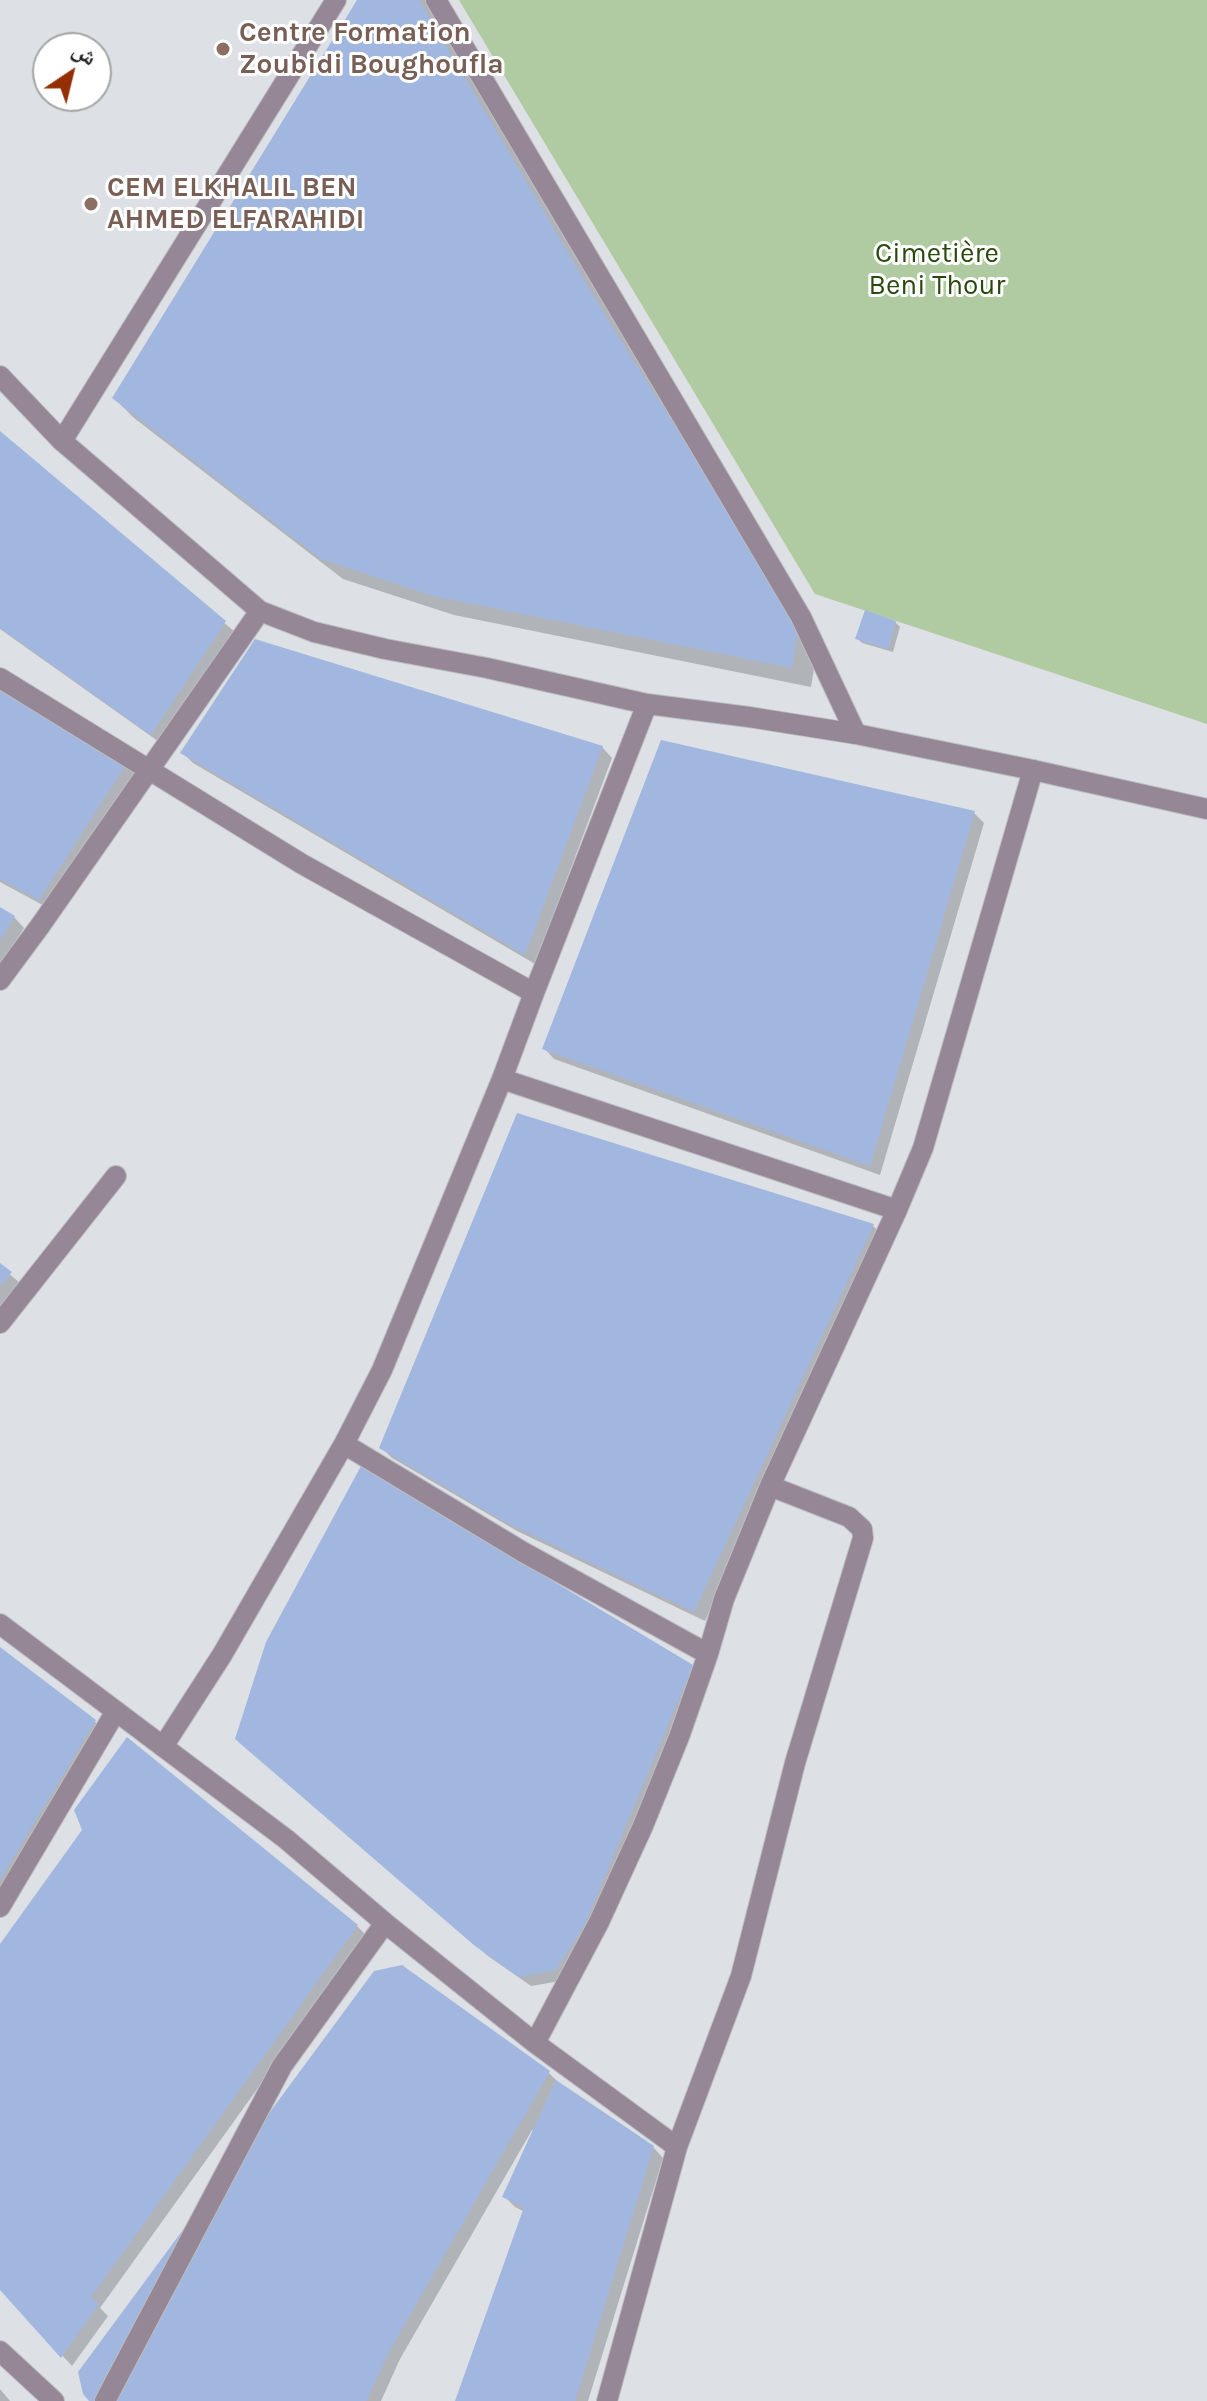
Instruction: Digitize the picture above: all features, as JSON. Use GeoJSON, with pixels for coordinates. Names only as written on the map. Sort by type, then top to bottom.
{"type":"FeatureCollection","features":[{"type":"Feature","properties":{"kind":"street"},"geometry":{"type":"LineString","coordinates":[[62,441],[336,0]]}},
{"type":"Feature","properties":{"kind":"street"},"geometry":{"type":"LineString","coordinates":[[436,0],[801,617],[856,734]]}},
{"type":"Feature","properties":{"kind":"street"},"geometry":{"type":"LineString","coordinates":[[0,376],[62,441],[260,611],[314,632],[647,704],[856,734],[1207,809]]}},
{"type":"Feature","properties":{"kind":"street"},"geometry":{"type":"LineString","coordinates":[[0,980],[260,611]]}},
{"type":"Feature","properties":{"kind":"street"},"geometry":{"type":"LineString","coordinates":[[0,678],[302,864],[534,993]]}},
{"type":"Feature","properties":{"kind":"street"},"geometry":{"type":"LineString","coordinates":[[164,1745],[222,1655],[344,1444],[382,1370],[502,1079],[647,704]]}},
{"type":"Feature","properties":{"kind":"street"},"geometry":{"type":"LineString","coordinates":[[535,2043],[599,1922],[643,1826],[679,1737],[724,1599],[770,1486],[923,1148],[1033,770]]}},
{"type":"Feature","properties":{"kind":"street"},"geometry":{"type":"LineString","coordinates":[[502,1079],[897,1210]]}},
{"type":"Feature","properties":{"kind":"street"},"geometry":{"type":"LineString","coordinates":[[0,1323],[116,1176]]}},
{"type":"Feature","properties":{"kind":"street"},"geometry":{"type":"LineString","coordinates":[[344,1444],[523,1552],[708,1654]]}},
{"type":"Feature","properties":{"kind":"street"},"geometry":{"type":"LineString","coordinates":[[607,2401],[677,2147],[741,1976],[795,1763],[863,1538],[862,1529],[849,1517],[770,1486]]}},
{"type":"Feature","properties":{"kind":"street"},"geometry":{"type":"LineString","coordinates":[[0,1624],[286,1839],[535,2043],[677,2147]]}},
{"type":"Feature","properties":{"kind":"street"},"geometry":{"type":"LineString","coordinates":[[0,1907],[116,1711]]}},
{"type":"Feature","properties":{"kind":"street"},"geometry":{"type":"LineString","coordinates":[[105,2401],[282,2066],[385,1923]]}},
{"type":"Feature","properties":{"kind":"street"},"geometry":{"type":"LineString","coordinates":[[0,2351],[54,2401]]}},
{"type":"Feature","properties":{"kind":"green space","name":"Cimetière Beni Thour"},"geometry":{"type":"Polygon","coordinates":[[[459,0],[1207,0],[1207,724],[815,594],[459,0]]]}},
{"type":"Feature","properties":{"kind":"building"},"geometry":{"type":"Polygon","coordinates":[[[357,0],[419,0],[609,322],[799,622],[792,668],[433,596],[321,559],[112,398],[357,0]]]}},
{"type":"Feature","properties":{"kind":"building"},"geometry":{"type":"Polygon","coordinates":[[[0,431],[226,621],[151,735],[0,628],[0,431]]]}},
{"type":"Feature","properties":{"kind":"building"},"geometry":{"type":"Polygon","coordinates":[[[865,610],[896,621],[888,649],[855,639],[865,610]]]}},
{"type":"Feature","properties":{"kind":"building"},"geometry":{"type":"Polygon","coordinates":[[[255,639],[603,746],[525,955],[180,753],[255,639]]]}},
{"type":"Feature","properties":{"kind":"building"},"geometry":{"type":"Polygon","coordinates":[[[0,687],[127,763],[39,900],[0,879],[0,687]]]}},
{"type":"Feature","properties":{"kind":"building"},"geometry":{"type":"Polygon","coordinates":[[[661,740],[975,811],[870,1166],[542,1049],[661,740]]]}},
{"type":"Feature","properties":{"kind":"building"},"geometry":{"type":"Polygon","coordinates":[[[0,907],[15,916],[0,940],[0,907]]]}},
{"type":"Feature","properties":{"kind":"building"},"geometry":{"type":"Polygon","coordinates":[[[517,1113],[874,1224],[694,1612],[505,1522],[379,1448],[517,1113]]]}},
{"type":"Feature","properties":{"kind":"building"},"geometry":{"type":"Polygon","coordinates":[[[0,1263],[12,1272],[0,1286],[0,1263]]]}},
{"type":"Feature","properties":{"kind":"building"},"geometry":{"type":"Polygon","coordinates":[[[361,1466],[693,1665],[584,1926],[556,1970],[519,1977],[475,1946],[235,1739],[266,1642],[361,1466]]]}},
{"type":"Feature","properties":{"kind":"building"},"geometry":{"type":"Polygon","coordinates":[[[0,1647],[96,1720],[0,1880],[0,1647]]]}},
{"type":"Feature","properties":{"kind":"building"},"geometry":{"type":"Polygon","coordinates":[[[127,1737],[358,1925],[91,2297],[99,2304],[61,2358],[0,2290],[0,1944],[82,1830],[74,1810],[127,1737]]]}},
{"type":"Feature","properties":{"kind":"building"},"geometry":{"type":"Polygon","coordinates":[[[402,1965],[550,2071],[391,2348],[366,2401],[89,2401],[83,2394],[78,2372],[374,1971],[402,1965]]]}},
{"type":"Feature","properties":{"kind":"building"},"geometry":{"type":"Polygon","coordinates":[[[556,2080],[654,2146],[575,2401],[455,2401],[524,2207],[502,2197],[556,2080]]]}},
{"type":"Feature","properties":{"kind":"place","name":"Centre Formation Zoubidi Boughoufla"},"geometry":{"type":"Point","coordinates":[223,49]}},
{"type":"Feature","properties":{"kind":"place","name":"CEM ELKHALIL BEN AHMED ELFARAHIDI"},"geometry":{"type":"Point","coordinates":[91,204]}}]}
